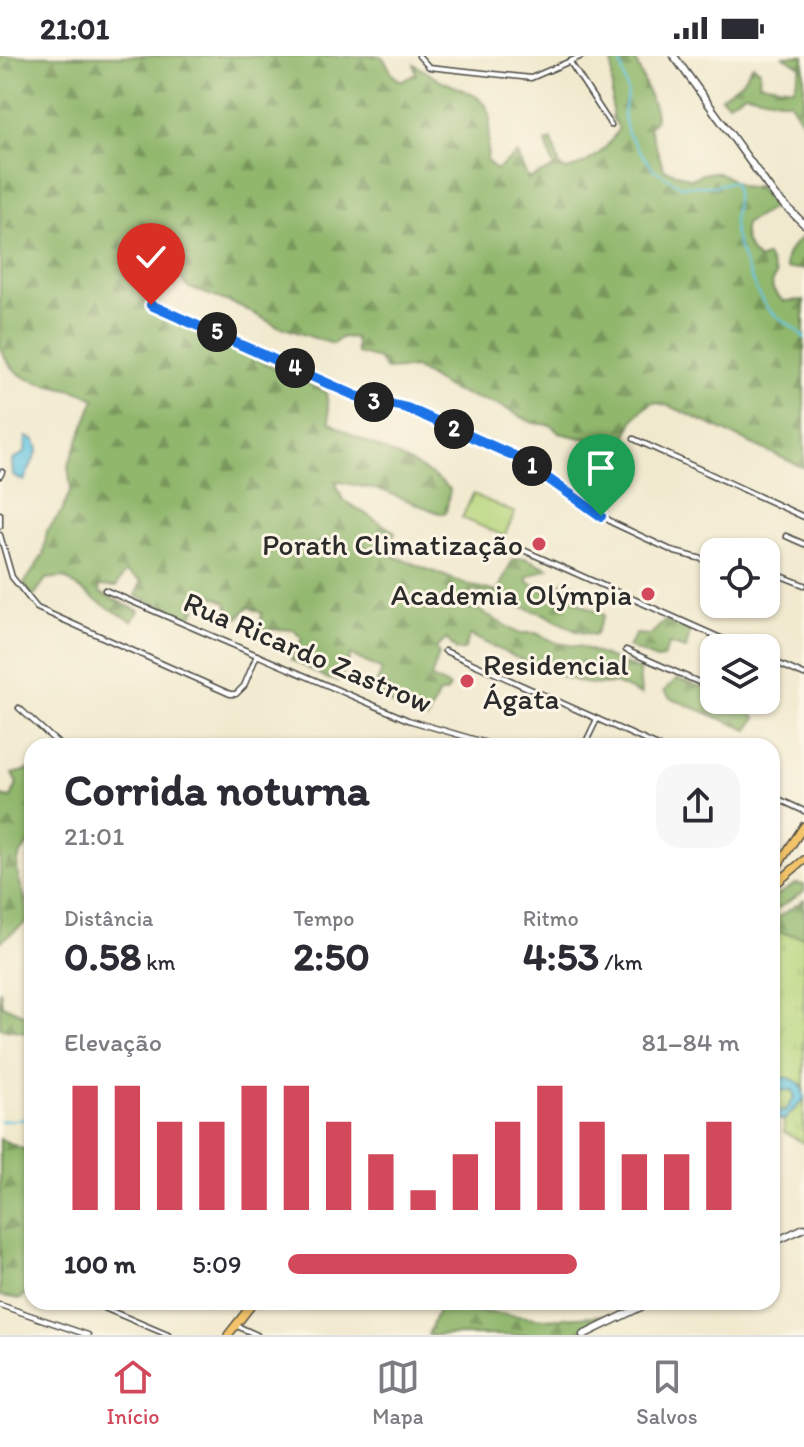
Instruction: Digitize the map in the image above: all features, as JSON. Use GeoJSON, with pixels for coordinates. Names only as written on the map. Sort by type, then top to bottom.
{"type":"FeatureCollection","features":[{"type":"Feature","properties":{"kind":"main road"},"geometry":{"type":"LineString","coordinates":[[780,863],[803,832]]}},
{"type":"Feature","properties":{"kind":"main road"},"geometry":{"type":"LineString","coordinates":[[780,880],[804,860]]}},
{"type":"Feature","properties":{"kind":"main road"},"geometry":{"type":"LineString","coordinates":[[228,1335],[247,1310]]}},
{"type":"Feature","properties":{"kind":"street"},"geometry":{"type":"LineString","coordinates":[[419,56],[429,67],[527,78],[582,56]]}},
{"type":"Feature","properties":{"kind":"street"},"geometry":{"type":"LineString","coordinates":[[674,56],[775,196],[803,221]]}},
{"type":"Feature","properties":{"kind":"street"},"geometry":{"type":"LineString","coordinates":[[570,62],[611,125]]}},
{"type":"Feature","properties":{"kind":"street"},"geometry":{"type":"LineString","coordinates":[[151,305],[356,396],[407,408],[491,445],[526,462],[613,523],[675,552],[700,558]]}},
{"type":"Feature","properties":{"kind":"street"},"geometry":{"type":"LineString","coordinates":[[634,439],[804,517]]}},
{"type":"Feature","properties":{"kind":"street"},"geometry":{"type":"LineString","coordinates":[[0,514],[0,526]]}},
{"type":"Feature","properties":{"kind":"street"},"geometry":{"type":"LineString","coordinates":[[0,535],[6,562],[20,590],[47,613],[230,694],[236,694],[244,686],[257,655]]}},
{"type":"Feature","properties":{"kind":"street"},"geometry":{"type":"LineString","coordinates":[[786,536],[804,544]]}},
{"type":"Feature","properties":{"kind":"street"},"geometry":{"type":"LineString","coordinates":[[521,549],[712,634]]}},
{"type":"Feature","properties":{"kind":"street"},"geometry":{"type":"LineString","coordinates":[[780,576],[804,585]]}},
{"type":"Feature","properties":{"kind":"street","name":"Rua Ricardo Zastrow"},"geometry":{"type":"LineString","coordinates":[[105,590],[425,727],[467,738]]}},
{"type":"Feature","properties":{"kind":"street"},"geometry":{"type":"LineString","coordinates":[[626,650],[700,683]]}},
{"type":"Feature","properties":{"kind":"street"},"geometry":{"type":"LineString","coordinates":[[445,651],[640,738]]}},
{"type":"Feature","properties":{"kind":"street"},"geometry":{"type":"LineString","coordinates":[[780,664],[804,675]]}},
{"type":"Feature","properties":{"kind":"street"},"geometry":{"type":"LineString","coordinates":[[19,708],[52,738]]}},
{"type":"Feature","properties":{"kind":"street"},"geometry":{"type":"LineString","coordinates":[[588,738],[597,719]]}},
{"type":"Feature","properties":{"kind":"street"},"geometry":{"type":"LineString","coordinates":[[780,800],[804,811]]}},
{"type":"Feature","properties":{"kind":"street"},"geometry":{"type":"LineString","coordinates":[[780,1239],[804,1228]]}},
{"type":"Feature","properties":{"kind":"street"},"geometry":{"type":"LineString","coordinates":[[0,1305],[88,1335]]}},
{"type":"Feature","properties":{"kind":"street"},"geometry":{"type":"LineString","coordinates":[[109,1310],[168,1335]]}},
{"type":"Feature","properties":{"kind":"street"},"geometry":{"type":"LineString","coordinates":[[583,1335],[629,1310]]}},
{"type":"Feature","properties":{"kind":"street"},"geometry":{"type":"LineString","coordinates":[[235,1325],[257,1335]]}},
{"type":"Feature","properties":{"kind":"green space"},"geometry":{"type":"Polygon","coordinates":[[[0,56],[382,56],[394,76],[402,81],[416,74],[414,64],[476,96],[486,105],[490,118],[487,161],[496,170],[517,154],[528,179],[554,168],[546,142],[552,140],[560,167],[567,170],[598,155],[609,143],[619,128],[612,118],[612,56],[634,56],[655,110],[656,118],[649,128],[664,169],[691,179],[714,172],[740,185],[757,186],[774,207],[745,224],[744,234],[749,248],[759,260],[767,256],[776,275],[772,281],[773,290],[783,301],[804,300],[804,468],[672,407],[654,402],[634,419],[620,456],[614,457],[600,442],[559,433],[551,425],[533,423],[503,407],[451,390],[415,368],[386,370],[379,359],[357,353],[355,338],[342,337],[333,344],[275,325],[240,306],[187,287],[175,269],[147,280],[142,291],[149,308],[326,392],[330,422],[422,469],[450,489],[446,513],[439,513],[384,491],[335,481],[343,500],[395,532],[388,554],[468,585],[497,592],[513,559],[525,558],[548,568],[527,577],[528,582],[546,591],[566,581],[577,585],[574,600],[604,615],[595,635],[576,631],[544,614],[470,590],[469,604],[518,633],[536,633],[557,643],[582,647],[639,670],[641,695],[615,683],[600,685],[562,677],[470,635],[464,650],[456,650],[447,639],[436,648],[439,654],[431,678],[450,687],[446,693],[439,693],[427,720],[372,695],[382,670],[351,655],[339,681],[328,679],[291,659],[302,639],[293,629],[265,630],[260,627],[262,613],[248,607],[238,618],[231,615],[226,602],[205,592],[190,618],[136,596],[141,581],[125,572],[116,587],[99,586],[100,593],[139,611],[132,621],[95,600],[64,577],[46,579],[33,597],[24,584],[43,555],[47,531],[62,511],[71,489],[68,466],[95,399],[29,379],[8,363],[0,348],[0,56]]]}},
{"type":"Feature","properties":{"kind":"green space"},"geometry":{"type":"Polygon","coordinates":[[[782,56],[804,56],[804,124],[790,102],[745,93],[728,103],[721,97],[741,82],[753,65],[760,70],[759,83],[794,88],[801,66],[782,56]]]}},
{"type":"Feature","properties":{"kind":"green space"},"geometry":{"type":"Polygon","coordinates":[[[804,236],[804,269],[787,269],[787,255],[804,236]]]}},
{"type":"Feature","properties":{"kind":"green space"},"geometry":{"type":"Polygon","coordinates":[[[473,494],[515,513],[504,536],[462,518],[473,494]]]}},
{"type":"Feature","properties":{"kind":"green space"},"geometry":{"type":"Polygon","coordinates":[[[666,620],[690,630],[686,649],[669,644],[663,658],[656,659],[628,647],[636,634],[650,635],[666,620]]]}},
{"type":"Feature","properties":{"kind":"green space"},"geometry":{"type":"Polygon","coordinates":[[[677,679],[700,686],[700,710],[670,698],[664,691],[677,679]]]}},
{"type":"Feature","properties":{"kind":"green space"},"geometry":{"type":"Polygon","coordinates":[[[709,714],[752,714],[756,718],[748,730],[709,714]]]}},
{"type":"Feature","properties":{"kind":"green space"},"geometry":{"type":"Polygon","coordinates":[[[24,771],[24,850],[17,869],[24,898],[24,924],[0,942],[0,796],[11,798],[17,784],[12,774],[24,771]]]}},
{"type":"Feature","properties":{"kind":"green space"},"geometry":{"type":"Polygon","coordinates":[[[795,884],[804,885],[804,892],[780,907],[780,894],[795,884]]]}},
{"type":"Feature","properties":{"kind":"green space"},"geometry":{"type":"Polygon","coordinates":[[[804,900],[804,937],[780,932],[780,916],[804,900]]]}},
{"type":"Feature","properties":{"kind":"green space"},"geometry":{"type":"Polygon","coordinates":[[[780,932],[804,937],[804,1089],[800,1084],[780,1083],[780,932]]]}},
{"type":"Feature","properties":{"kind":"green space"},"geometry":{"type":"Polygon","coordinates":[[[0,990],[2,1005],[24,1015],[24,1032],[0,1028],[0,990]]]}},
{"type":"Feature","properties":{"kind":"green space"},"geometry":{"type":"Polygon","coordinates":[[[780,1089],[793,1090],[795,1097],[780,1112],[780,1089]]]}},
{"type":"Feature","properties":{"kind":"green space"},"geometry":{"type":"Polygon","coordinates":[[[804,1099],[804,1143],[784,1132],[784,1120],[804,1099]]]}},
{"type":"Feature","properties":{"kind":"green space"},"geometry":{"type":"Polygon","coordinates":[[[0,1139],[24,1150],[24,1295],[21,1299],[0,1296],[0,1139]]]}},
{"type":"Feature","properties":{"kind":"green space"},"geometry":{"type":"Polygon","coordinates":[[[438,1310],[466,1310],[544,1319],[610,1315],[572,1335],[428,1335],[438,1310]]]}},
{"type":"Feature","properties":{"kind":"water"},"geometry":{"type":"Polygon","coordinates":[[[26,437],[35,440],[38,450],[24,481],[13,476],[12,461],[25,452],[26,437]]]}},
{"type":"Feature","properties":{"kind":"water"},"geometry":{"type":"Polygon","coordinates":[[[780,1078],[798,1083],[803,1089],[804,1099],[784,1120],[780,1120],[780,1112],[785,1111],[795,1097],[793,1090],[780,1091],[780,1078]]]}},
{"type":"Feature","properties":{"kind":"waterway"},"geometry":{"type":"LineString","coordinates":[[619,56],[628,94],[623,113],[628,134],[653,169],[681,186],[715,186],[733,181],[736,194],[734,230],[754,285],[770,311],[804,338]]}},
{"type":"Feature","properties":{"kind":"waterway"},"geometry":{"type":"LineString","coordinates":[[0,1121],[24,1120]]}},
{"type":"Feature","properties":{"kind":"place","name":"Porath Climatização"},"geometry":{"type":"Point","coordinates":[539,544]}},
{"type":"Feature","properties":{"kind":"place","name":"Academia Olýmpia"},"geometry":{"type":"Point","coordinates":[648,594]}},
{"type":"Feature","properties":{"kind":"place","name":"Residencial Ágata"},"geometry":{"type":"Point","coordinates":[467,681]}},
{"type":"Feature","properties":{"kind":"route"},"geometry":{"type":"LineString","coordinates":[[151,305],[356,396],[403,406],[519,458],[601,516]]}}]}
